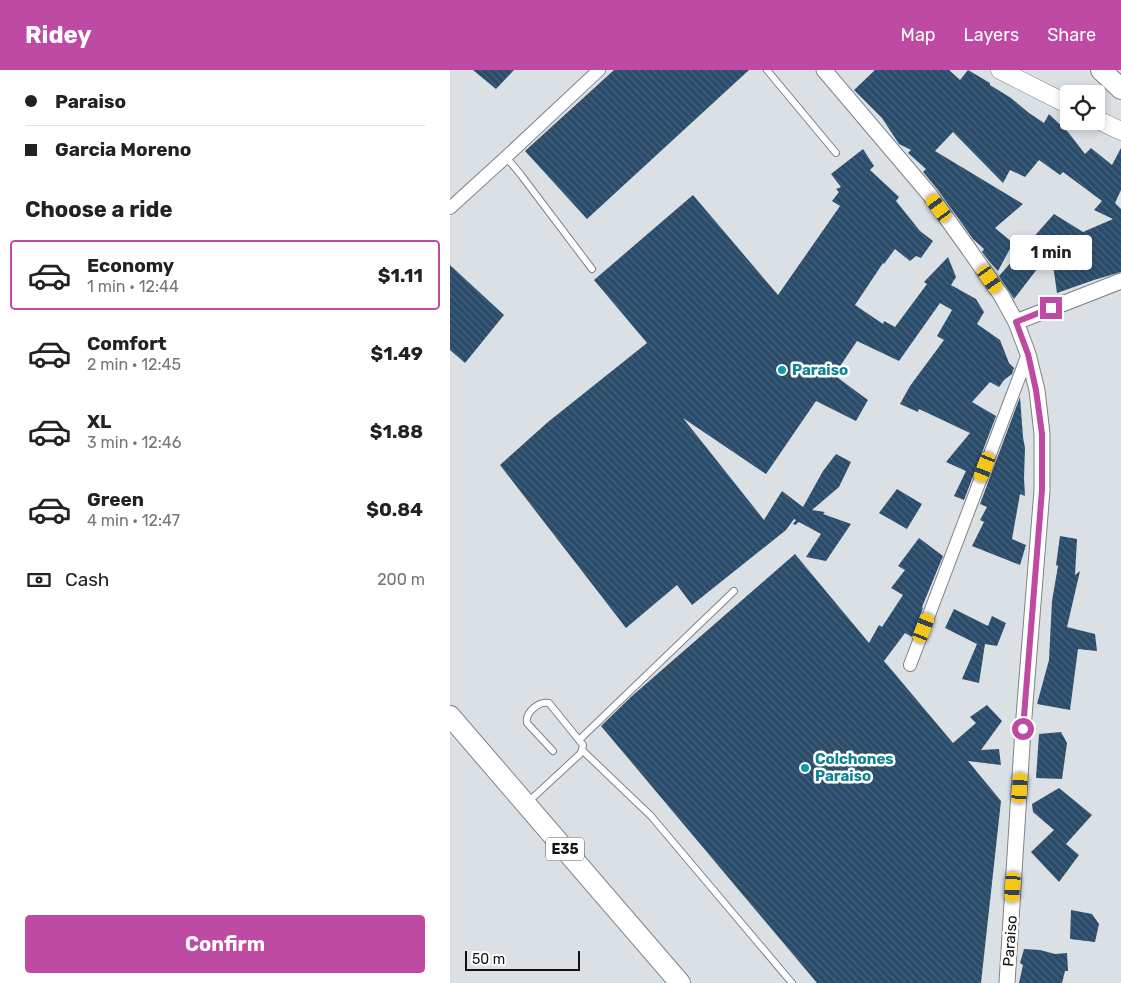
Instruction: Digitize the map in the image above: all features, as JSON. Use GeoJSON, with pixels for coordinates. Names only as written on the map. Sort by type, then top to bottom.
{"type":"FeatureCollection","features":[{"type":"Feature","properties":{"kind":"highway"},"geometry":{"type":"LineString","coordinates":[[1101,70],[1121,89]]}},
{"type":"Feature","properties":{"kind":"highway","name":"E35"},"geometry":{"type":"LineString","coordinates":[[450,716],[680,983]]}},
{"type":"Feature","properties":{"kind":"main road"},"geometry":{"type":"LineString","coordinates":[[1000,70],[1060,100]]}},
{"type":"Feature","properties":{"kind":"main road"},"geometry":{"type":"LineString","coordinates":[[1105,123],[1121,131]]}},
{"type":"Feature","properties":{"kind":"street"},"geometry":{"type":"LineString","coordinates":[[450,208],[599,70]]}},
{"type":"Feature","properties":{"kind":"street","name":"Paraiso"},"geometry":{"type":"LineString","coordinates":[[824,70],[930,195],[1001,295],[1016,322],[1028,354],[1036,390],[1042,434],[1042,490],[1023,729],[1007,983]]}},
{"type":"Feature","properties":{"kind":"street"},"geometry":{"type":"LineString","coordinates":[[1016,322],[1121,281]]}},
{"type":"Feature","properties":{"kind":"street"},"geometry":{"type":"LineString","coordinates":[[910,665],[1028,354]]}},
{"type":"Feature","properties":{"kind":"lane"},"geometry":{"type":"LineString","coordinates":[[767,70],[836,153]]}},
{"type":"Feature","properties":{"kind":"lane"},"geometry":{"type":"LineString","coordinates":[[506,157],[592,269]]}},
{"type":"Feature","properties":{"kind":"lane"},"geometry":{"type":"LineString","coordinates":[[579,740],[734,591]]}},
{"type":"Feature","properties":{"kind":"lane"},"geometry":{"type":"LineString","coordinates":[[526,804],[582,750],[579,740],[548,703],[543,702],[538,704],[526,719],[527,723],[553,751]]}},
{"type":"Feature","properties":{"kind":"lane"},"geometry":{"type":"LineString","coordinates":[[582,750],[651,816],[792,983]]}},
{"type":"Feature","properties":{"kind":"building"},"geometry":{"type":"Polygon","coordinates":[[[473,70],[514,70],[496,89],[473,70]]]}},
{"type":"Feature","properties":{"kind":"building"},"geometry":{"type":"Polygon","coordinates":[[[614,70],[749,70],[587,219],[525,151],[614,70]]]}},
{"type":"Feature","properties":{"kind":"building"},"geometry":{"type":"Polygon","coordinates":[[[875,70],[949,70],[960,80],[968,70],[990,83],[990,85],[1044,123],[1049,114],[1060,124],[1060,130],[1068,132],[1085,154],[1091,148],[1112,165],[1121,148],[1121,190],[1115,203],[1121,209],[1121,272],[1057,293],[1051,251],[1014,299],[999,276],[1054,214],[1083,232],[1113,219],[1094,210],[1102,201],[1063,172],[1060,175],[1039,160],[1025,177],[1010,170],[1003,183],[953,132],[935,151],[1023,204],[995,228],[1013,243],[998,271],[982,252],[984,249],[973,239],[923,172],[926,169],[908,153],[911,150],[899,144],[882,118],[854,90],[875,70]]]}},
{"type":"Feature","properties":{"kind":"building"},"geometry":{"type":"Polygon","coordinates":[[[863,149],[874,166],[870,170],[899,197],[896,201],[920,231],[933,241],[921,258],[916,256],[910,261],[895,249],[883,263],[855,305],[883,324],[884,321],[895,327],[927,284],[924,282],[948,257],[956,277],[951,285],[976,299],[984,312],[977,324],[1000,340],[1009,363],[1014,368],[1012,374],[999,387],[990,382],[972,402],[996,416],[964,500],[954,496],[966,471],[946,462],[970,433],[919,409],[918,412],[900,404],[910,386],[944,340],[937,336],[952,310],[940,303],[899,361],[857,341],[834,375],[868,400],[856,421],[816,401],[766,474],[683,418],[764,520],[782,491],[803,507],[823,471],[836,454],[851,462],[839,487],[812,510],[825,512],[823,514],[851,524],[826,561],[806,557],[821,534],[799,522],[795,525],[793,524],[796,520],[794,519],[786,530],[692,605],[677,585],[626,628],[500,465],[548,422],[647,343],[594,280],[693,195],[778,295],[840,206],[832,201],[839,192],[836,189],[841,187],[831,174],[863,149]]]}},
{"type":"Feature","properties":{"kind":"building"},"geometry":{"type":"Polygon","coordinates":[[[450,265],[504,315],[465,363],[450,350],[450,265]]]}},
{"type":"Feature","properties":{"kind":"building"},"geometry":{"type":"Polygon","coordinates":[[[1020,397],[1025,448],[1025,496],[1020,494],[1012,539],[1026,545],[1020,565],[972,546],[984,522],[980,520],[987,507],[980,504],[1020,397]]]}},
{"type":"Feature","properties":{"kind":"building"},"geometry":{"type":"Polygon","coordinates":[[[897,489],[922,504],[907,529],[879,513],[897,489]]]}},
{"type":"Feature","properties":{"kind":"building"},"geometry":{"type":"Polygon","coordinates":[[[1060,536],[1077,539],[1075,575],[1080,571],[1067,627],[1095,634],[1097,651],[1078,649],[1070,710],[1037,704],[1049,660],[1052,601],[1058,566],[1056,565],[1060,536]]]}},
{"type":"Feature","properties":{"kind":"building","name":"Colchones Paraiso"},"geometry":{"type":"Polygon","coordinates":[[[919,538],[943,556],[912,637],[905,633],[884,661],[953,743],[976,723],[970,717],[987,705],[1002,721],[981,750],[999,749],[1001,765],[968,761],[1001,801],[981,983],[817,983],[601,726],[632,696],[795,554],[869,643],[879,625],[882,627],[903,595],[891,588],[905,570],[898,566],[919,538]]]}},
{"type":"Feature","properties":{"kind":"building"},"geometry":{"type":"Polygon","coordinates":[[[954,609],[988,626],[992,616],[1006,623],[997,646],[985,644],[979,683],[962,679],[977,644],[945,628],[954,609]]]}},
{"type":"Feature","properties":{"kind":"building"},"geometry":{"type":"Polygon","coordinates":[[[1061,732],[1067,743],[1062,779],[1036,778],[1039,734],[1061,732]]]}},
{"type":"Feature","properties":{"kind":"building"},"geometry":{"type":"Polygon","coordinates":[[[1059,788],[1092,815],[1066,844],[1079,855],[1059,882],[1031,852],[1054,830],[1033,812],[1032,804],[1059,788]]]}},
{"type":"Feature","properties":{"kind":"building"},"geometry":{"type":"Polygon","coordinates":[[[1071,910],[1092,914],[1099,924],[1095,942],[1070,939],[1071,910]]]}},
{"type":"Feature","properties":{"kind":"building"},"geometry":{"type":"Polygon","coordinates":[[[1024,949],[1040,950],[1055,954],[1067,953],[1068,971],[1065,971],[1062,983],[1019,983],[1023,965],[1020,963],[1024,949]]]}},
{"type":"Feature","properties":{"kind":"place","name":"Paraiso"},"geometry":{"type":"Point","coordinates":[782,370]}},
{"type":"Feature","properties":{"kind":"place","name":"Colchones Paraiso"},"geometry":{"type":"Point","coordinates":[805,768]}},
{"type":"Feature","properties":{"kind":"route"},"geometry":{"type":"LineString","coordinates":[[1023,729],[1042,490],[1042,434],[1036,390],[1028,354],[1016,322],[1051,308]]}}]}
